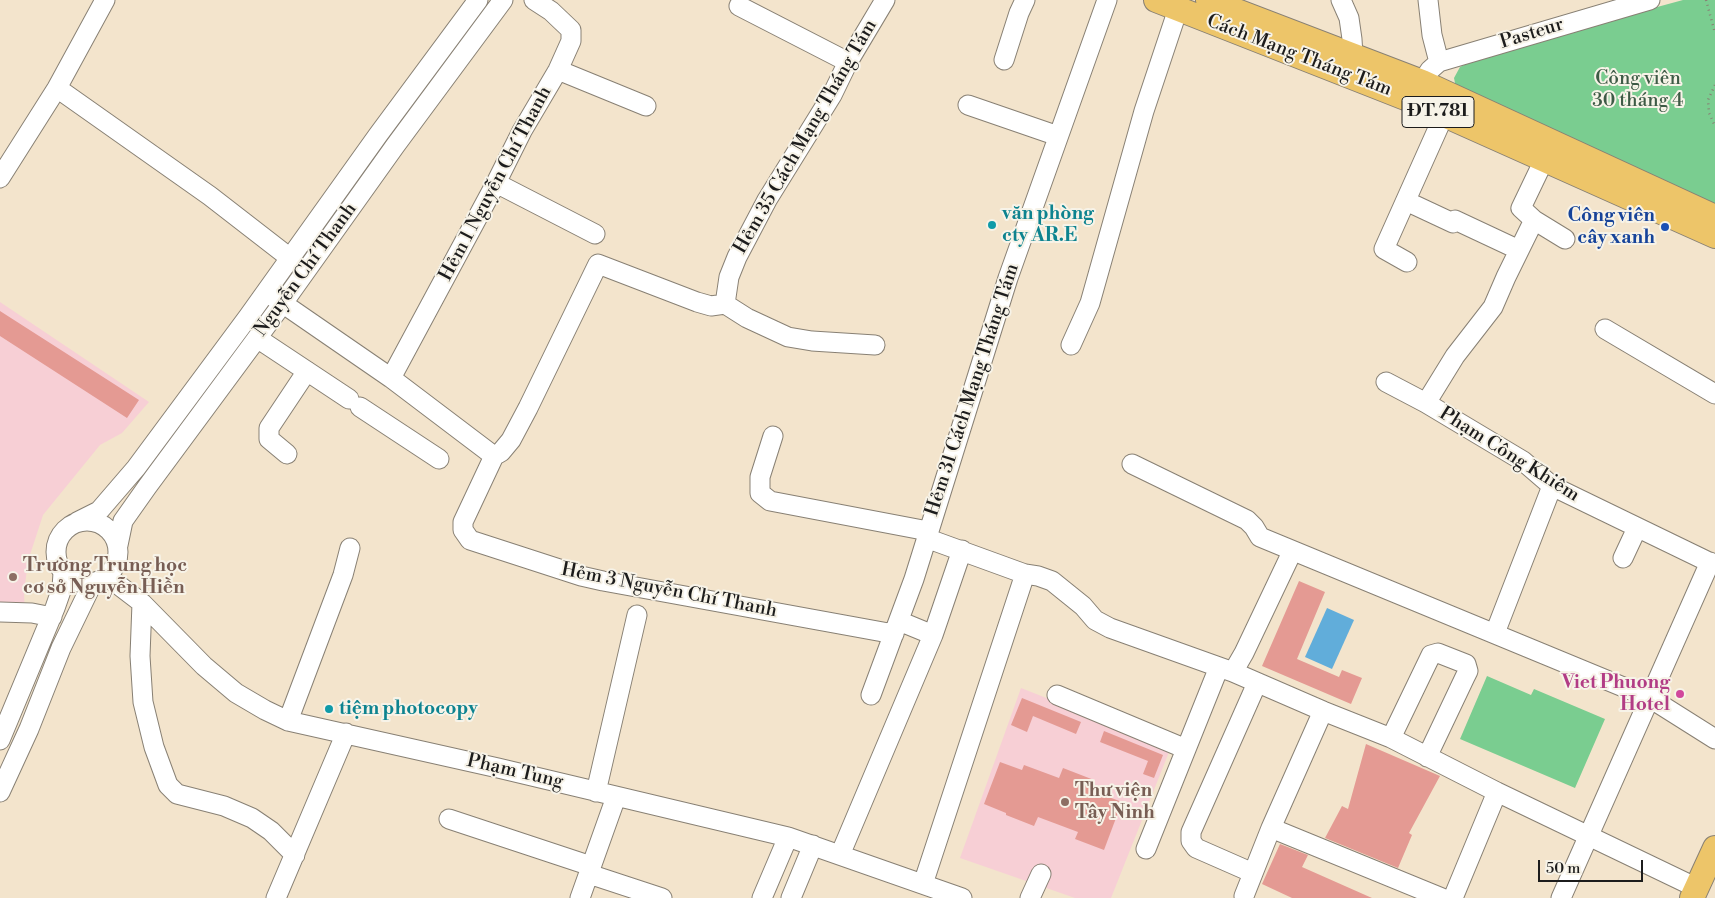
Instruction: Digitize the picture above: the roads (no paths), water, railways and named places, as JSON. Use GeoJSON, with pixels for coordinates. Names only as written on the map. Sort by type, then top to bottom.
{"type":"FeatureCollection","features":[{"type":"Feature","properties":{"kind":"main road","name":"Cách Mạng Tháng Tám"},"geometry":{"type":"LineString","coordinates":[[1156,0],[1180,4],[1417,92],[1715,217]]}},
{"type":"Feature","properties":{"kind":"main road","name":"Cách Mạng Tháng Tám"},"geometry":{"type":"LineString","coordinates":[[1208,0],[1350,66]]}},
{"type":"Feature","properties":{"kind":"main road","name":"Cách Mạng Tháng Tám"},"geometry":{"type":"LineString","coordinates":[[1417,92],[1444,115],[1715,236]]}},
{"type":"Feature","properties":{"kind":"main road"},"geometry":{"type":"LineString","coordinates":[[1695,893],[1715,848]]}},
{"type":"Feature","properties":{"kind":"street"},"geometry":{"type":"LineString","coordinates":[[0,178],[57,88],[105,0]]}},
{"type":"Feature","properties":{"kind":"street","name":"Nguyễn Chí Thanh"},"geometry":{"type":"LineString","coordinates":[[77,522],[99,511],[136,468],[478,0]]}},
{"type":"Feature","properties":{"kind":"street","name":"Nguyễn Chí Thanh"},"geometry":{"type":"LineString","coordinates":[[118,545],[123,522],[503,0]]}},
{"type":"Feature","properties":{"kind":"street","name":"Hẻm 1 Nguyễn Chí Thanh"},"geometry":{"type":"LineString","coordinates":[[391,378],[522,131],[558,70],[571,41],[571,30],[551,11],[534,0]]}},
{"type":"Feature","properties":{"kind":"street","name":"Hẻm 35 Cách Mạng Tháng Tám"},"geometry":{"type":"LineString","coordinates":[[724,304],[729,277],[737,257],[767,200],[832,95],[848,62],[885,0]]}},
{"type":"Feature","properties":{"kind":"street"},"geometry":{"type":"LineString","coordinates":[[1004,60],[1025,0]]}},
{"type":"Feature","properties":{"kind":"street","name":"Hẻm 31 Cách Mạng Tháng Tám"},"geometry":{"type":"LineString","coordinates":[[871,695],[896,628],[927,534],[1008,278],[1107,0]]}},
{"type":"Feature","properties":{"kind":"street"},"geometry":{"type":"LineString","coordinates":[[1341,0],[1348,18],[1352,39],[1350,66]]}},
{"type":"Feature","properties":{"kind":"street"},"geometry":{"type":"LineString","coordinates":[[1417,92],[1430,70],[1439,62],[1432,35],[1428,0]]}},
{"type":"Feature","properties":{"kind":"street","name":"Pasteur"},"geometry":{"type":"LineString","coordinates":[[1439,62],[1622,3],[1650,0]]}},
{"type":"Feature","properties":{"kind":"street"},"geometry":{"type":"LineString","coordinates":[[1071,345],[1090,303],[1144,111],[1180,4]]}},
{"type":"Feature","properties":{"kind":"street"},"geometry":{"type":"LineString","coordinates":[[739,6],[848,62]]}},
{"type":"Feature","properties":{"kind":"street"},"geometry":{"type":"LineString","coordinates":[[558,70],[646,106]]}},
{"type":"Feature","properties":{"kind":"street"},"geometry":{"type":"LineString","coordinates":[[57,88],[210,196],[290,258]]}},
{"type":"Feature","properties":{"kind":"street"},"geometry":{"type":"LineString","coordinates":[[968,105],[1058,136]]}},
{"type":"Feature","properties":{"kind":"street"},"geometry":{"type":"LineString","coordinates":[[1407,262],[1384,249],[1444,115]]}},
{"type":"Feature","properties":{"kind":"street"},"geometry":{"type":"LineString","coordinates":[[378,135],[395,146]]}},
{"type":"Feature","properties":{"kind":"street"},"geometry":{"type":"LineString","coordinates":[[1544,160],[1521,208],[1534,220],[1565,239]]}},
{"type":"Feature","properties":{"kind":"street"},"geometry":{"type":"LineString","coordinates":[[496,183],[595,234]]}},
{"type":"Feature","properties":{"kind":"street"},"geometry":{"type":"LineString","coordinates":[[1406,200],[1453,223],[1455,220],[1519,250]]}},
{"type":"Feature","properties":{"kind":"street"},"geometry":{"type":"LineString","coordinates":[[1426,403],[1455,356],[1493,307],[1534,220]]}},
{"type":"Feature","properties":{"kind":"street"},"geometry":{"type":"LineString","coordinates":[[266,292],[391,378],[494,456],[511,440],[598,264],[697,302],[711,306],[724,304],[747,318],[788,337],[812,341],[875,345]]}},
{"type":"Feature","properties":{"kind":"street"},"geometry":{"type":"LineString","coordinates":[[1605,329],[1715,394]]}},
{"type":"Feature","properties":{"kind":"street"},"geometry":{"type":"LineString","coordinates":[[257,338],[438,459]]}},
{"type":"Feature","properties":{"kind":"street"},"geometry":{"type":"LineString","coordinates":[[287,454],[269,439],[269,428],[307,371]]}},
{"type":"Feature","properties":{"kind":"street","name":"Phạm Công Khiêm"},"geometry":{"type":"LineString","coordinates":[[1386,382],[1426,403],[1523,461],[1552,486],[1713,563]]}},
{"type":"Feature","properties":{"kind":"street"},"geometry":{"type":"LineString","coordinates":[[773,436],[760,478],[760,493],[770,501],[927,534],[962,550],[1025,574],[1052,581],[1083,606],[1095,620],[1110,628],[1226,670],[1392,738],[1497,792],[1590,835],[1695,893]]}},
{"type":"Feature","properties":{"kind":"street","name":"Hẻm 3 Nguyễn Chí Thanh"},"geometry":{"type":"LineString","coordinates":[[494,456],[464,522],[463,530],[470,540],[603,582],[896,628]]}},
{"type":"Feature","properties":{"kind":"street"},"geometry":{"type":"LineString","coordinates":[[1132,464],[1247,520],[1254,527],[1260,538],[1650,698],[1715,738]]}},
{"type":"Feature","properties":{"kind":"street"},"geometry":{"type":"LineString","coordinates":[[1495,633],[1552,486]]}},
{"type":"Feature","properties":{"kind":"street"},"geometry":{"type":"LineString","coordinates":[[0,792],[29,729],[60,648],[100,580],[115,568],[119,556],[118,545],[113,533],[103,524],[90,521],[77,522],[66,528],[59,538],[56,550],[57,562],[71,580],[81,583],[100,580]]}},
{"type":"Feature","properties":{"kind":"street"},"geometry":{"type":"LineString","coordinates":[[1623,558],[1637,528]]}},
{"type":"Feature","properties":{"kind":"street"},"geometry":{"type":"LineString","coordinates":[[288,720],[343,575],[350,548]]}},
{"type":"Feature","properties":{"kind":"street"},"geometry":{"type":"LineString","coordinates":[[840,855],[933,635],[962,550]]}},
{"type":"Feature","properties":{"kind":"street"},"geometry":{"type":"LineString","coordinates":[[1146,848],[1186,749],[1226,670],[1248,645],[1292,552]]}},
{"type":"Feature","properties":{"kind":"street"},"geometry":{"type":"LineString","coordinates":[[1561,898],[1650,698],[1713,563]]}},
{"type":"Feature","properties":{"kind":"street"},"geometry":{"type":"LineString","coordinates":[[0,739],[52,617],[62,588],[63,572]]}},
{"type":"Feature","properties":{"kind":"street"},"geometry":{"type":"LineString","coordinates":[[923,884],[1025,574]]}},
{"type":"Feature","properties":{"kind":"street","name":"Phạm Tung"},"geometry":{"type":"LineString","coordinates":[[100,580],[142,603],[204,666],[236,694],[288,720],[788,836],[962,898]]}},
{"type":"Feature","properties":{"kind":"street"},"geometry":{"type":"LineString","coordinates":[[142,603],[140,656],[143,702],[154,748],[168,785],[178,794],[224,806],[252,818],[271,830],[295,855]]}},
{"type":"Feature","properties":{"kind":"street"},"geometry":{"type":"LineString","coordinates":[[0,612],[32,613],[52,617]]}},
{"type":"Feature","properties":{"kind":"street"},"geometry":{"type":"LineString","coordinates":[[596,792],[636,615]]}},
{"type":"Feature","properties":{"kind":"street"},"geometry":{"type":"LineString","coordinates":[[896,628],[933,635]]}},
{"type":"Feature","properties":{"kind":"street"},"geometry":{"type":"LineString","coordinates":[[1392,738],[1431,655],[1438,653],[1466,664],[1468,671],[1428,757]]}},
{"type":"Feature","properties":{"kind":"street"},"geometry":{"type":"LineString","coordinates":[[1253,873],[1196,848],[1191,841],[1191,832],[1257,683]]}},
{"type":"Feature","properties":{"kind":"street"},"geometry":{"type":"LineString","coordinates":[[1058,695],[1186,749]]}},
{"type":"Feature","properties":{"kind":"street"},"geometry":{"type":"LineString","coordinates":[[1244,896],[1271,828],[1323,711]]}},
{"type":"Feature","properties":{"kind":"street"},"geometry":{"type":"LineString","coordinates":[[276,898],[346,733]]}},
{"type":"Feature","properties":{"kind":"street"},"geometry":{"type":"LineString","coordinates":[[1454,898],[1497,792]]}},
{"type":"Feature","properties":{"kind":"street"},"geometry":{"type":"LineString","coordinates":[[580,898],[616,797]]}},
{"type":"Feature","properties":{"kind":"street"},"geometry":{"type":"LineString","coordinates":[[449,819],[662,898]]}},
{"type":"Feature","properties":{"kind":"street"},"geometry":{"type":"LineString","coordinates":[[1271,828],[1442,898]]}},
{"type":"Feature","properties":{"kind":"street"},"geometry":{"type":"LineString","coordinates":[[762,898],[788,836]]}},
{"type":"Feature","properties":{"kind":"street"},"geometry":{"type":"LineString","coordinates":[[791,898],[814,845]]}},
{"type":"Feature","properties":{"kind":"street"},"geometry":{"type":"LineString","coordinates":[[1030,898],[1041,874]]}},
{"type":"Feature","properties":{"kind":"water"},"geometry":{"type":"Polygon","coordinates":[[[1327,608],[1354,620],[1332,669],[1305,657],[1327,608]]]}},
{"type":"Feature","properties":{"kind":"place","name":"văn phòng cty AR.E"},"geometry":{"type":"Point","coordinates":[992,225]}},
{"type":"Feature","properties":{"kind":"place","name":"Công viên cây xanh"},"geometry":{"type":"Point","coordinates":[1665,227]}},
{"type":"Feature","properties":{"kind":"place","name":"Trường Trung học cơ sở Nguyễn Hiền"},"geometry":{"type":"Point","coordinates":[13,577]}},
{"type":"Feature","properties":{"kind":"place","name":"Viet Phuong Hotel"},"geometry":{"type":"Point","coordinates":[1680,694]}},
{"type":"Feature","properties":{"kind":"place","name":"tiệm photocopy"},"geometry":{"type":"Point","coordinates":[329,709]}},
{"type":"Feature","properties":{"kind":"place","name":"Thư viện Tây Ninh"},"geometry":{"type":"Point","coordinates":[1065,802]}},
{"type":"Feature","properties":{"kind":"park label","name":"Công viên 30 tháng 4"},"geometry":{"type":"Point","coordinates":[1638,90]}}]}
